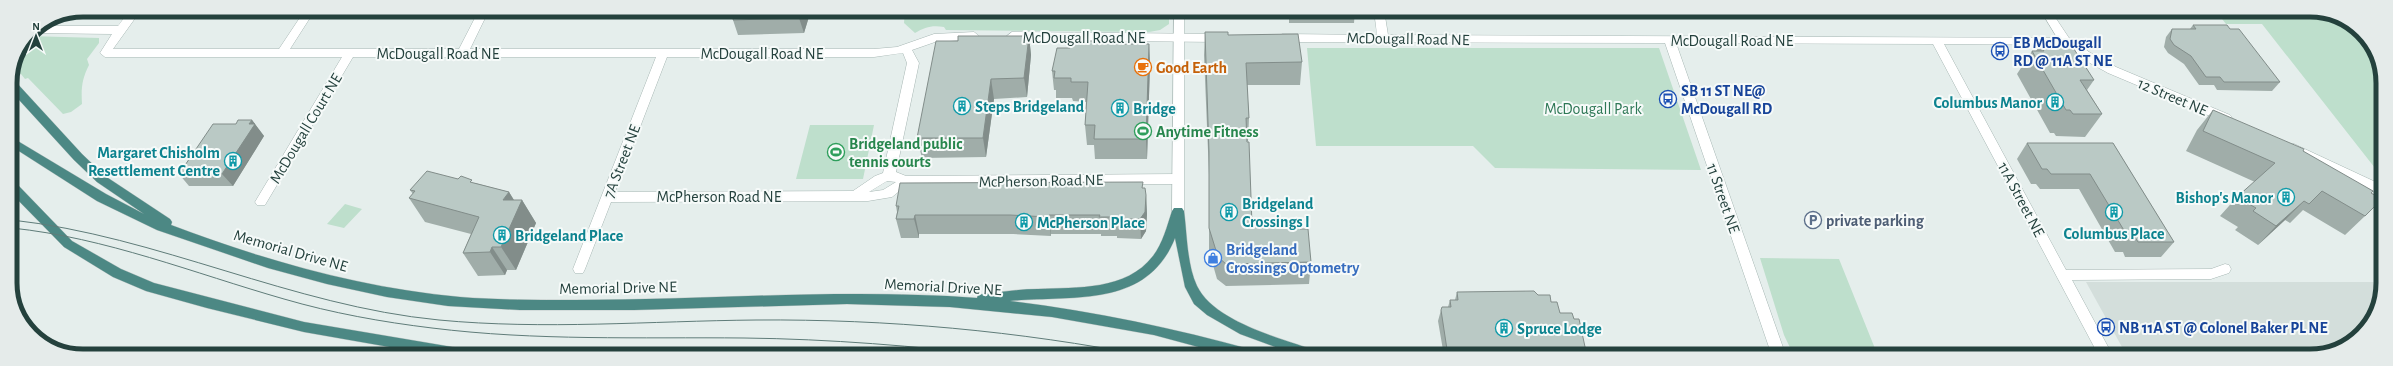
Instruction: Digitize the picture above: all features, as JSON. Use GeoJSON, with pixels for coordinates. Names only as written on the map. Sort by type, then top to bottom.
{"type":"FeatureCollection","features":[{"type":"Feature","properties":{"kind":"highway"},"geometry":{"type":"LineString","coordinates":[[17,91],[78,157],[102,179],[184,235]]}},
{"type":"Feature","properties":{"kind":"highway","name":"Memorial Drive NE"},"geometry":{"type":"LineString","coordinates":[[17,145],[114,204],[184,235],[265,263],[316,278],[450,301],[621,305],[850,299],[954,302],[1085,316],[1160,332],[1226,349]]}},
{"type":"Feature","properties":{"kind":"highway"},"geometry":{"type":"LineString","coordinates":[[17,191],[68,244],[117,273],[151,287],[207,303],[304,327],[430,349]]}},
{"type":"Feature","properties":{"kind":"highway"},"geometry":{"type":"LineString","coordinates":[[954,302],[1035,294],[1079,294],[1114,288],[1140,276],[1155,263],[1169,237],[1178,211]]}},
{"type":"Feature","properties":{"kind":"highway"},"geometry":{"type":"LineString","coordinates":[[1178,211],[1187,272],[1192,288],[1202,306],[1226,322],[1297,349]]}},
{"type":"Feature","properties":{"kind":"street"},"geometry":{"type":"LineString","coordinates":[[44,30],[120,30],[130,17]]}},
{"type":"Feature","properties":{"kind":"street"},"geometry":{"type":"LineString","coordinates":[[283,52],[306,17]]}},
{"type":"Feature","properties":{"kind":"street"},"geometry":{"type":"LineString","coordinates":[[463,53],[481,17]]}},
{"type":"Feature","properties":{"kind":"street"},"geometry":{"type":"LineString","coordinates":[[1178,211],[1179,17]]}},
{"type":"Feature","properties":{"kind":"street"},"geometry":{"type":"LineString","coordinates":[[1380,17],[1383,38]]}},
{"type":"Feature","properties":{"kind":"street","name":"12 Street NE"},"geometry":{"type":"LineString","coordinates":[[2050,17],[2065,41],[2085,55],[2112,70],[2240,124]]}},
{"type":"Feature","properties":{"kind":"street","name":"McDougall Road NE"},"geometry":{"type":"LineString","coordinates":[[120,30],[106,53],[874,53],[906,48],[934,38],[986,36]]}},
{"type":"Feature","properties":{"kind":"street","name":"McDougall Road NE"},"geometry":{"type":"LineString","coordinates":[[1002,36],[1233,38]]}},
{"type":"Feature","properties":{"kind":"street","name":"McDougall Road NE"},"geometry":{"type":"LineString","coordinates":[[1272,38],[2065,41]]}},
{"type":"Feature","properties":{"kind":"street","name":"11 Street NE"},"geometry":{"type":"LineString","coordinates":[[1669,40],[1776,349]]}},
{"type":"Feature","properties":{"kind":"street","name":"11A Street NE"},"geometry":{"type":"LineString","coordinates":[[1937,41],[2102,349]]}},
{"type":"Feature","properties":{"kind":"street"},"geometry":{"type":"LineString","coordinates":[[855,196],[881,178],[889,175],[913,63],[906,48]]}},
{"type":"Feature","properties":{"kind":"street","name":"McDougall Court NE"},"geometry":{"type":"LineString","coordinates":[[261,202],[350,53]]}},
{"type":"Feature","properties":{"kind":"street","name":"7A Street NE"},"geometry":{"type":"LineString","coordinates":[[579,269],[663,53]]}},
{"type":"Feature","properties":{"kind":"street"},"geometry":{"type":"LineString","coordinates":[[2282,142],[2376,187]]}},
{"type":"Feature","properties":{"kind":"street","name":"McPherson Road NE"},"geometry":{"type":"LineString","coordinates":[[889,175],[898,176],[904,181],[1178,179]]}},
{"type":"Feature","properties":{"kind":"street","name":"McPherson Road NE"},"geometry":{"type":"LineString","coordinates":[[608,197],[855,196],[874,198],[899,188],[904,181]]}},
{"type":"Feature","properties":{"kind":"street"},"geometry":{"type":"LineString","coordinates":[[2063,275],[2211,274],[2225,269]]}},
{"type":"Feature","properties":{"kind":"shaded area"},"geometry":{"type":"Polygon","coordinates":[[[2086,282],[2376,282],[2372,304],[2367,316],[2360,326],[2343,340],[2331,345],[2310,349],[2123,349],[2086,282]]]}},
{"type":"Feature","properties":{"kind":"green space"},"geometry":{"type":"Polygon","coordinates":[[[904,17],[1169,17],[1169,24],[1160,30],[1149,32],[946,30],[944,27],[932,26],[915,33],[904,23],[904,17]]]}},
{"type":"Feature","properties":{"kind":"green space"},"geometry":{"type":"Polygon","coordinates":[[[2221,17],[2310,17],[2327,19],[2339,24],[2357,36],[2367,50],[2375,70],[2376,169],[2262,24],[2226,24],[2221,17]]]}},
{"type":"Feature","properties":{"kind":"green space"},"geometry":{"type":"Polygon","coordinates":[[[36,36],[99,38],[99,43],[87,59],[89,65],[82,84],[82,104],[71,112],[63,114],[28,78],[25,79],[21,74],[18,75],[22,58],[36,36]]]}},
{"type":"Feature","properties":{"kind":"green space","name":"McDougall Park"},"geometry":{"type":"Polygon","coordinates":[[[1307,48],[1659,48],[1701,170],[1495,168],[1473,146],[1316,146],[1307,48]]]}},
{"type":"Feature","properties":{"kind":"green space","name":"Bridgeland public tennis courts"},"geometry":{"type":"Polygon","coordinates":[[[810,125],[874,125],[863,179],[796,179],[810,125]]]}},
{"type":"Feature","properties":{"kind":"green space"},"geometry":{"type":"Polygon","coordinates":[[[345,204],[362,209],[344,228],[327,224],[345,204]]]}},
{"type":"Feature","properties":{"kind":"green space"},"geometry":{"type":"Polygon","coordinates":[[[1760,258],[1839,259],[1875,349],[1791,349],[1784,335],[1760,258]]]}},
{"type":"Feature","properties":{"kind":"building"},"geometry":{"type":"Polygon","coordinates":[[[734,17],[799,17],[799,18],[733,20],[734,17]]]}},
{"type":"Feature","properties":{"kind":"building"},"geometry":{"type":"Polygon","coordinates":[[[2193,25],[2227,25],[2230,29],[2239,29],[2280,82],[2224,82],[2220,77],[2206,77],[2191,56],[2174,45],[2170,39],[2172,29],[2196,29],[2193,25]]]}},
{"type":"Feature","properties":{"kind":"building"},"geometry":{"type":"Polygon","coordinates":[[[1205,32],[1228,32],[1228,35],[1298,34],[1302,62],[1246,63],[1249,118],[1246,118],[1247,142],[1249,142],[1252,225],[1292,223],[1292,225],[1300,225],[1300,229],[1308,229],[1311,262],[1226,264],[1218,257],[1209,228],[1209,152],[1205,32]]]}},
{"type":"Feature","properties":{"kind":"building","name":"Steps Bridgeland"},"geometry":{"type":"Polygon","coordinates":[[[958,36],[1029,36],[1024,78],[991,79],[983,138],[917,138],[936,41],[958,41],[958,36]]]}},
{"type":"Feature","properties":{"kind":"building","name":"Bridge"},"geometry":{"type":"Polygon","coordinates":[[[1071,41],[1125,41],[1124,44],[1149,44],[1146,139],[1094,139],[1095,125],[1085,125],[1088,82],[1071,82],[1071,78],[1054,78],[1055,71],[1052,71],[1057,48],[1070,48],[1071,41]]]}},
{"type":"Feature","properties":{"kind":"building"},"geometry":{"type":"Polygon","coordinates":[[[2040,45],[2069,45],[2071,49],[2074,49],[2094,80],[2080,80],[2102,114],[2073,114],[2070,110],[2066,110],[2032,51],[2044,51],[2040,45]]]}},
{"type":"Feature","properties":{"kind":"building"},"geometry":{"type":"Polygon","coordinates":[[[2213,110],[2304,149],[2303,151],[2373,191],[2371,193],[2376,196],[2374,201],[2376,202],[2376,205],[2365,216],[2322,191],[2309,204],[2304,201],[2276,226],[2253,211],[2256,208],[2237,197],[2275,163],[2203,131],[2213,110]]]}},
{"type":"Feature","properties":{"kind":"building"},"geometry":{"type":"Polygon","coordinates":[[[238,120],[252,120],[249,124],[255,124],[222,174],[179,174],[213,124],[236,124],[238,120]]]}},
{"type":"Feature","properties":{"kind":"building"},"geometry":{"type":"Polygon","coordinates":[[[2027,143],[2113,143],[2174,242],[2138,242],[2135,237],[2128,237],[2090,174],[2051,174],[2047,169],[2042,169],[2027,143]]]}},
{"type":"Feature","properties":{"kind":"building"},"geometry":{"type":"Polygon","coordinates":[[[427,171],[458,179],[461,176],[472,180],[470,182],[509,192],[503,200],[522,200],[501,247],[492,247],[490,252],[463,253],[479,217],[409,198],[415,191],[410,190],[427,171]]]}},
{"type":"Feature","properties":{"kind":"building"},"geometry":{"type":"Polygon","coordinates":[[[1143,182],[1142,188],[1145,188],[1146,195],[1145,212],[1140,219],[1116,219],[1116,217],[1099,217],[1100,215],[1049,215],[1048,217],[1010,215],[915,215],[914,219],[896,219],[899,206],[896,206],[900,183],[1143,182]]]}},
{"type":"Feature","properties":{"kind":"building","name":"Spruce Lodge"},"geometry":{"type":"Polygon","coordinates":[[[1534,291],[1538,295],[1550,295],[1551,302],[1557,302],[1560,313],[1572,313],[1574,319],[1579,319],[1585,349],[1447,349],[1441,310],[1442,307],[1451,307],[1450,300],[1458,300],[1457,292],[1534,291]]]}},
{"type":"Feature","properties":{"kind":"tram line"},"geometry":{"type":"LineString","coordinates":[[17,221],[66,228],[120,240],[331,301],[384,312],[439,320],[478,323],[557,325],[756,320],[805,320],[904,324],[1001,333],[1110,349]]}},
{"type":"Feature","properties":{"kind":"tram line"},"geometry":{"type":"LineString","coordinates":[[17,229],[47,233],[116,248],[320,309],[413,326],[471,332],[549,337],[744,338],[840,341],[936,349]]}},
{"type":"Feature","properties":{"kind":"place","name":"EB McDougall RD @ 11A ST NE"},"geometry":{"type":"Point","coordinates":[2000,51]}},
{"type":"Feature","properties":{"kind":"place","name":"Good Earth"},"geometry":{"type":"Point","coordinates":[1143,67]}},
{"type":"Feature","properties":{"kind":"place","name":"SB 11 ST NE@ McDougall RD"},"geometry":{"type":"Point","coordinates":[1668,99]}},
{"type":"Feature","properties":{"kind":"place","name":"Columbus Manor"},"geometry":{"type":"Point","coordinates":[2055,102]}},
{"type":"Feature","properties":{"kind":"place","name":"Steps Bridgeland"},"geometry":{"type":"Point","coordinates":[962,106]}},
{"type":"Feature","properties":{"kind":"place","name":"Bridge"},"geometry":{"type":"Point","coordinates":[1120,108]}},
{"type":"Feature","properties":{"kind":"place","name":"Anytime Fitness"},"geometry":{"type":"Point","coordinates":[1143,131]}},
{"type":"Feature","properties":{"kind":"place","name":"Bridgeland public tennis courts"},"geometry":{"type":"Point","coordinates":[836,152]}},
{"type":"Feature","properties":{"kind":"place","name":"Margaret Chisholm Resettlement Centre"},"geometry":{"type":"Point","coordinates":[233,161]}},
{"type":"Feature","properties":{"kind":"place","name":"Bishop's Manor"},"geometry":{"type":"Point","coordinates":[2286,197]}},
{"type":"Feature","properties":{"kind":"place","name":"Bridgeland Crossings I"},"geometry":{"type":"Point","coordinates":[1229,212]}},
{"type":"Feature","properties":{"kind":"place","name":"Columbus Place"},"geometry":{"type":"Point","coordinates":[2114,212]}},
{"type":"Feature","properties":{"kind":"place","name":"private parking"},"geometry":{"type":"Point","coordinates":[1813,220]}},
{"type":"Feature","properties":{"kind":"place","name":"McPherson Place"},"geometry":{"type":"Point","coordinates":[1024,222]}},
{"type":"Feature","properties":{"kind":"place","name":"Bridgeland Place"},"geometry":{"type":"Point","coordinates":[502,235]}},
{"type":"Feature","properties":{"kind":"place","name":"Bridgeland Crossings Optometry"},"geometry":{"type":"Point","coordinates":[1213,258]}},
{"type":"Feature","properties":{"kind":"place","name":"NB 11A ST @ Colonel Baker PL NE"},"geometry":{"type":"Point","coordinates":[2106,327]}},
{"type":"Feature","properties":{"kind":"place","name":"Spruce Lodge"},"geometry":{"type":"Point","coordinates":[1504,328]}}]}
